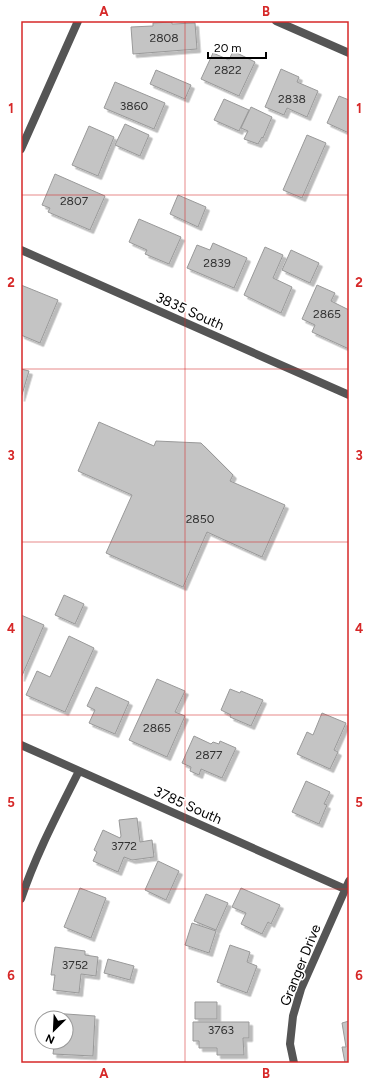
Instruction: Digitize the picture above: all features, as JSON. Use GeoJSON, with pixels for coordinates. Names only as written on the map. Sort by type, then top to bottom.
{"type":"FeatureCollection","features":[{"type":"Feature","properties":{"kind":"street"},"geometry":{"type":"LineString","coordinates":[[21,149],[78,21]]}},
{"type":"Feature","properties":{"kind":"street"},"geometry":{"type":"LineString","coordinates":[[276,21],[349,54]]}},
{"type":"Feature","properties":{"kind":"street","name":"3835 South"},"geometry":{"type":"LineString","coordinates":[[21,250],[349,395]]}},
{"type":"Feature","properties":{"kind":"street","name":"3785 South"},"geometry":{"type":"LineString","coordinates":[[21,745],[345,889]]}},
{"type":"Feature","properties":{"kind":"street"},"geometry":{"type":"LineString","coordinates":[[21,899],[42,844],[79,771]]}},
{"type":"Feature","properties":{"kind":"street","name":"Granger Drive"},"geometry":{"type":"LineString","coordinates":[[294,1063],[290,1044],[293,1016],[302,989],[349,881]]}},
{"type":"Feature","properties":{"kind":"building"},"geometry":{"type":"Polygon","coordinates":[[[172,22],[172,24],[195,23],[197,49],[133,54],[131,27],[153,26],[153,23],[172,22]]]}},
{"type":"Feature","properties":{"kind":"building"},"geometry":{"type":"Polygon","coordinates":[[[233,51],[255,62],[239,96],[201,79],[213,53],[229,60],[233,51]]]}},
{"type":"Feature","properties":{"kind":"building"},"geometry":{"type":"Polygon","coordinates":[[[281,69],[299,77],[297,82],[318,91],[307,117],[287,108],[284,115],[265,107],[281,69]]]}},
{"type":"Feature","properties":{"kind":"building"},"geometry":{"type":"Polygon","coordinates":[[[156,70],[191,85],[185,99],[150,84],[156,70]]]}},
{"type":"Feature","properties":{"kind":"building"},"geometry":{"type":"Polygon","coordinates":[[[115,82],[165,103],[154,129],[104,108],[115,82]]]}},
{"type":"Feature","properties":{"kind":"building"},"geometry":{"type":"Polygon","coordinates":[[[339,96],[349,100],[349,133],[327,123],[339,96]]]}},
{"type":"Feature","properties":{"kind":"building"},"geometry":{"type":"Polygon","coordinates":[[[224,99],[249,110],[239,131],[214,120],[224,99]]]}},
{"type":"Feature","properties":{"kind":"building"},"geometry":{"type":"Polygon","coordinates":[[[251,107],[272,117],[263,138],[262,137],[258,144],[244,139],[248,131],[241,128],[251,107]]]}},
{"type":"Feature","properties":{"kind":"building"},"geometry":{"type":"Polygon","coordinates":[[[125,124],[149,135],[140,156],[115,145],[125,124]]]}},
{"type":"Feature","properties":{"kind":"building"},"geometry":{"type":"Polygon","coordinates":[[[89,126],[114,137],[98,176],[72,165],[89,126]]]}},
{"type":"Feature","properties":{"kind":"building"},"geometry":{"type":"Polygon","coordinates":[[[307,135],[326,143],[302,198],[283,190],[307,135]]]}},
{"type":"Feature","properties":{"kind":"building"},"geometry":{"type":"Polygon","coordinates":[[[55,174],[105,196],[90,230],[48,212],[50,208],[42,205],[55,174]]]}},
{"type":"Feature","properties":{"kind":"building"},"geometry":{"type":"Polygon","coordinates":[[[178,195],[206,207],[198,227],[170,214],[178,195]]]}},
{"type":"Feature","properties":{"kind":"building"},"geometry":{"type":"Polygon","coordinates":[[[139,219],[181,237],[169,264],[145,254],[147,250],[129,242],[139,219]]]}},
{"type":"Feature","properties":{"kind":"building"},"geometry":{"type":"Polygon","coordinates":[[[213,243],[247,258],[234,288],[187,268],[197,245],[210,250],[213,243]]]}},
{"type":"Feature","properties":{"kind":"building"},"geometry":{"type":"Polygon","coordinates":[[[265,247],[283,255],[273,278],[292,287],[281,313],[244,295],[265,247]]]}},
{"type":"Feature","properties":{"kind":"building"},"geometry":{"type":"Polygon","coordinates":[[[291,250],[319,263],[310,283],[282,270],[291,250]]]}},
{"type":"Feature","properties":{"kind":"building"},"geometry":{"type":"Polygon","coordinates":[[[21,285],[58,300],[40,343],[21,335],[21,285]]]}},
{"type":"Feature","properties":{"kind":"building"},"geometry":{"type":"Polygon","coordinates":[[[317,285],[335,293],[331,301],[349,310],[349,349],[312,332],[315,325],[302,319],[317,285]]]}},
{"type":"Feature","properties":{"kind":"building"},"geometry":{"type":"Polygon","coordinates":[[[21,369],[29,371],[21,398],[21,369]]]}},
{"type":"Feature","properties":{"kind":"building"},"geometry":{"type":"Polygon","coordinates":[[[99,422],[154,446],[156,441],[201,443],[233,475],[230,481],[285,505],[262,557],[207,532],[183,587],[106,553],[132,495],[78,471],[99,422]]]}},
{"type":"Feature","properties":{"kind":"building"},"geometry":{"type":"Polygon","coordinates":[[[64,595],[84,604],[75,624],[55,615],[64,595]]]}},
{"type":"Feature","properties":{"kind":"building"},"geometry":{"type":"Polygon","coordinates":[[[21,615],[44,625],[21,678],[21,615]]]}},
{"type":"Feature","properties":{"kind":"building"},"geometry":{"type":"Polygon","coordinates":[[[69,636],[94,648],[65,712],[26,695],[37,671],[50,677],[69,636]]]}},
{"type":"Feature","properties":{"kind":"building"},"geometry":{"type":"Polygon","coordinates":[[[157,679],[185,691],[175,712],[185,716],[167,757],[129,740],[157,679]]]}},
{"type":"Feature","properties":{"kind":"building"},"geometry":{"type":"Polygon","coordinates":[[[96,687],[129,702],[115,734],[89,723],[95,710],[87,706],[96,687]]]}},
{"type":"Feature","properties":{"kind":"building"},"geometry":{"type":"Polygon","coordinates":[[[230,689],[240,693],[241,691],[263,700],[251,726],[230,717],[231,715],[221,710],[230,689]]]}},
{"type":"Feature","properties":{"kind":"building"},"geometry":{"type":"Polygon","coordinates":[[[322,713],[346,723],[334,750],[338,752],[330,769],[297,754],[307,732],[313,735],[322,713]]]}},
{"type":"Feature","properties":{"kind":"building"},"geometry":{"type":"Polygon","coordinates":[[[194,736],[211,744],[213,742],[219,744],[220,741],[236,748],[222,778],[201,769],[199,775],[190,771],[191,767],[182,763],[194,736]]]}},
{"type":"Feature","properties":{"kind":"building"},"geometry":{"type":"Polygon","coordinates":[[[306,781],[330,792],[324,804],[327,805],[319,824],[292,812],[306,781]]]}},
{"type":"Feature","properties":{"kind":"building"},"geometry":{"type":"Polygon","coordinates":[[[137,818],[140,842],[152,840],[154,857],[132,860],[124,857],[118,872],[93,861],[97,852],[94,850],[103,830],[120,838],[119,820],[137,818]]]}},
{"type":"Feature","properties":{"kind":"building"},"geometry":{"type":"Polygon","coordinates":[[[158,861],[179,871],[166,900],[145,890],[158,861]]]}},
{"type":"Feature","properties":{"kind":"building"},"geometry":{"type":"Polygon","coordinates":[[[80,888],[106,898],[91,938],[64,927],[80,888]]]}},
{"type":"Feature","properties":{"kind":"building"},"geometry":{"type":"Polygon","coordinates":[[[241,888],[280,905],[271,924],[268,922],[262,934],[241,924],[246,913],[232,907],[241,888]]]}},
{"type":"Feature","properties":{"kind":"building"},"geometry":{"type":"Polygon","coordinates":[[[206,894],[228,903],[216,930],[194,921],[206,894]]]}},
{"type":"Feature","properties":{"kind":"building"},"geometry":{"type":"Polygon","coordinates":[[[192,923],[216,931],[209,953],[185,945],[192,923]]]}},
{"type":"Feature","properties":{"kind":"building"},"geometry":{"type":"Polygon","coordinates":[[[230,945],[250,952],[247,962],[257,966],[247,993],[217,982],[230,945]]]}},
{"type":"Feature","properties":{"kind":"building"},"geometry":{"type":"Polygon","coordinates":[[[55,947],[85,951],[85,955],[98,957],[96,976],[81,974],[79,993],[53,990],[55,975],[51,975],[55,947]]]}},
{"type":"Feature","properties":{"kind":"building"},"geometry":{"type":"Polygon","coordinates":[[[108,959],[134,966],[130,980],[104,973],[108,959]]]}},
{"type":"Feature","properties":{"kind":"building"},"geometry":{"type":"Polygon","coordinates":[[[195,1002],[217,1002],[217,1019],[195,1019],[195,1002]]]}},
{"type":"Feature","properties":{"kind":"building"},"geometry":{"type":"Polygon","coordinates":[[[74,1015],[95,1016],[93,1056],[53,1054],[54,1050],[74,1050],[74,1015]]]}},
{"type":"Feature","properties":{"kind":"building"},"geometry":{"type":"Polygon","coordinates":[[[349,1021],[349,1063],[345,1063],[342,1047],[346,1047],[342,1023],[349,1021]]]}},
{"type":"Feature","properties":{"kind":"building"},"geometry":{"type":"Polygon","coordinates":[[[193,1022],[249,1022],[249,1038],[243,1038],[244,1055],[217,1055],[217,1048],[199,1048],[199,1041],[193,1041],[193,1022]]]}}]}
